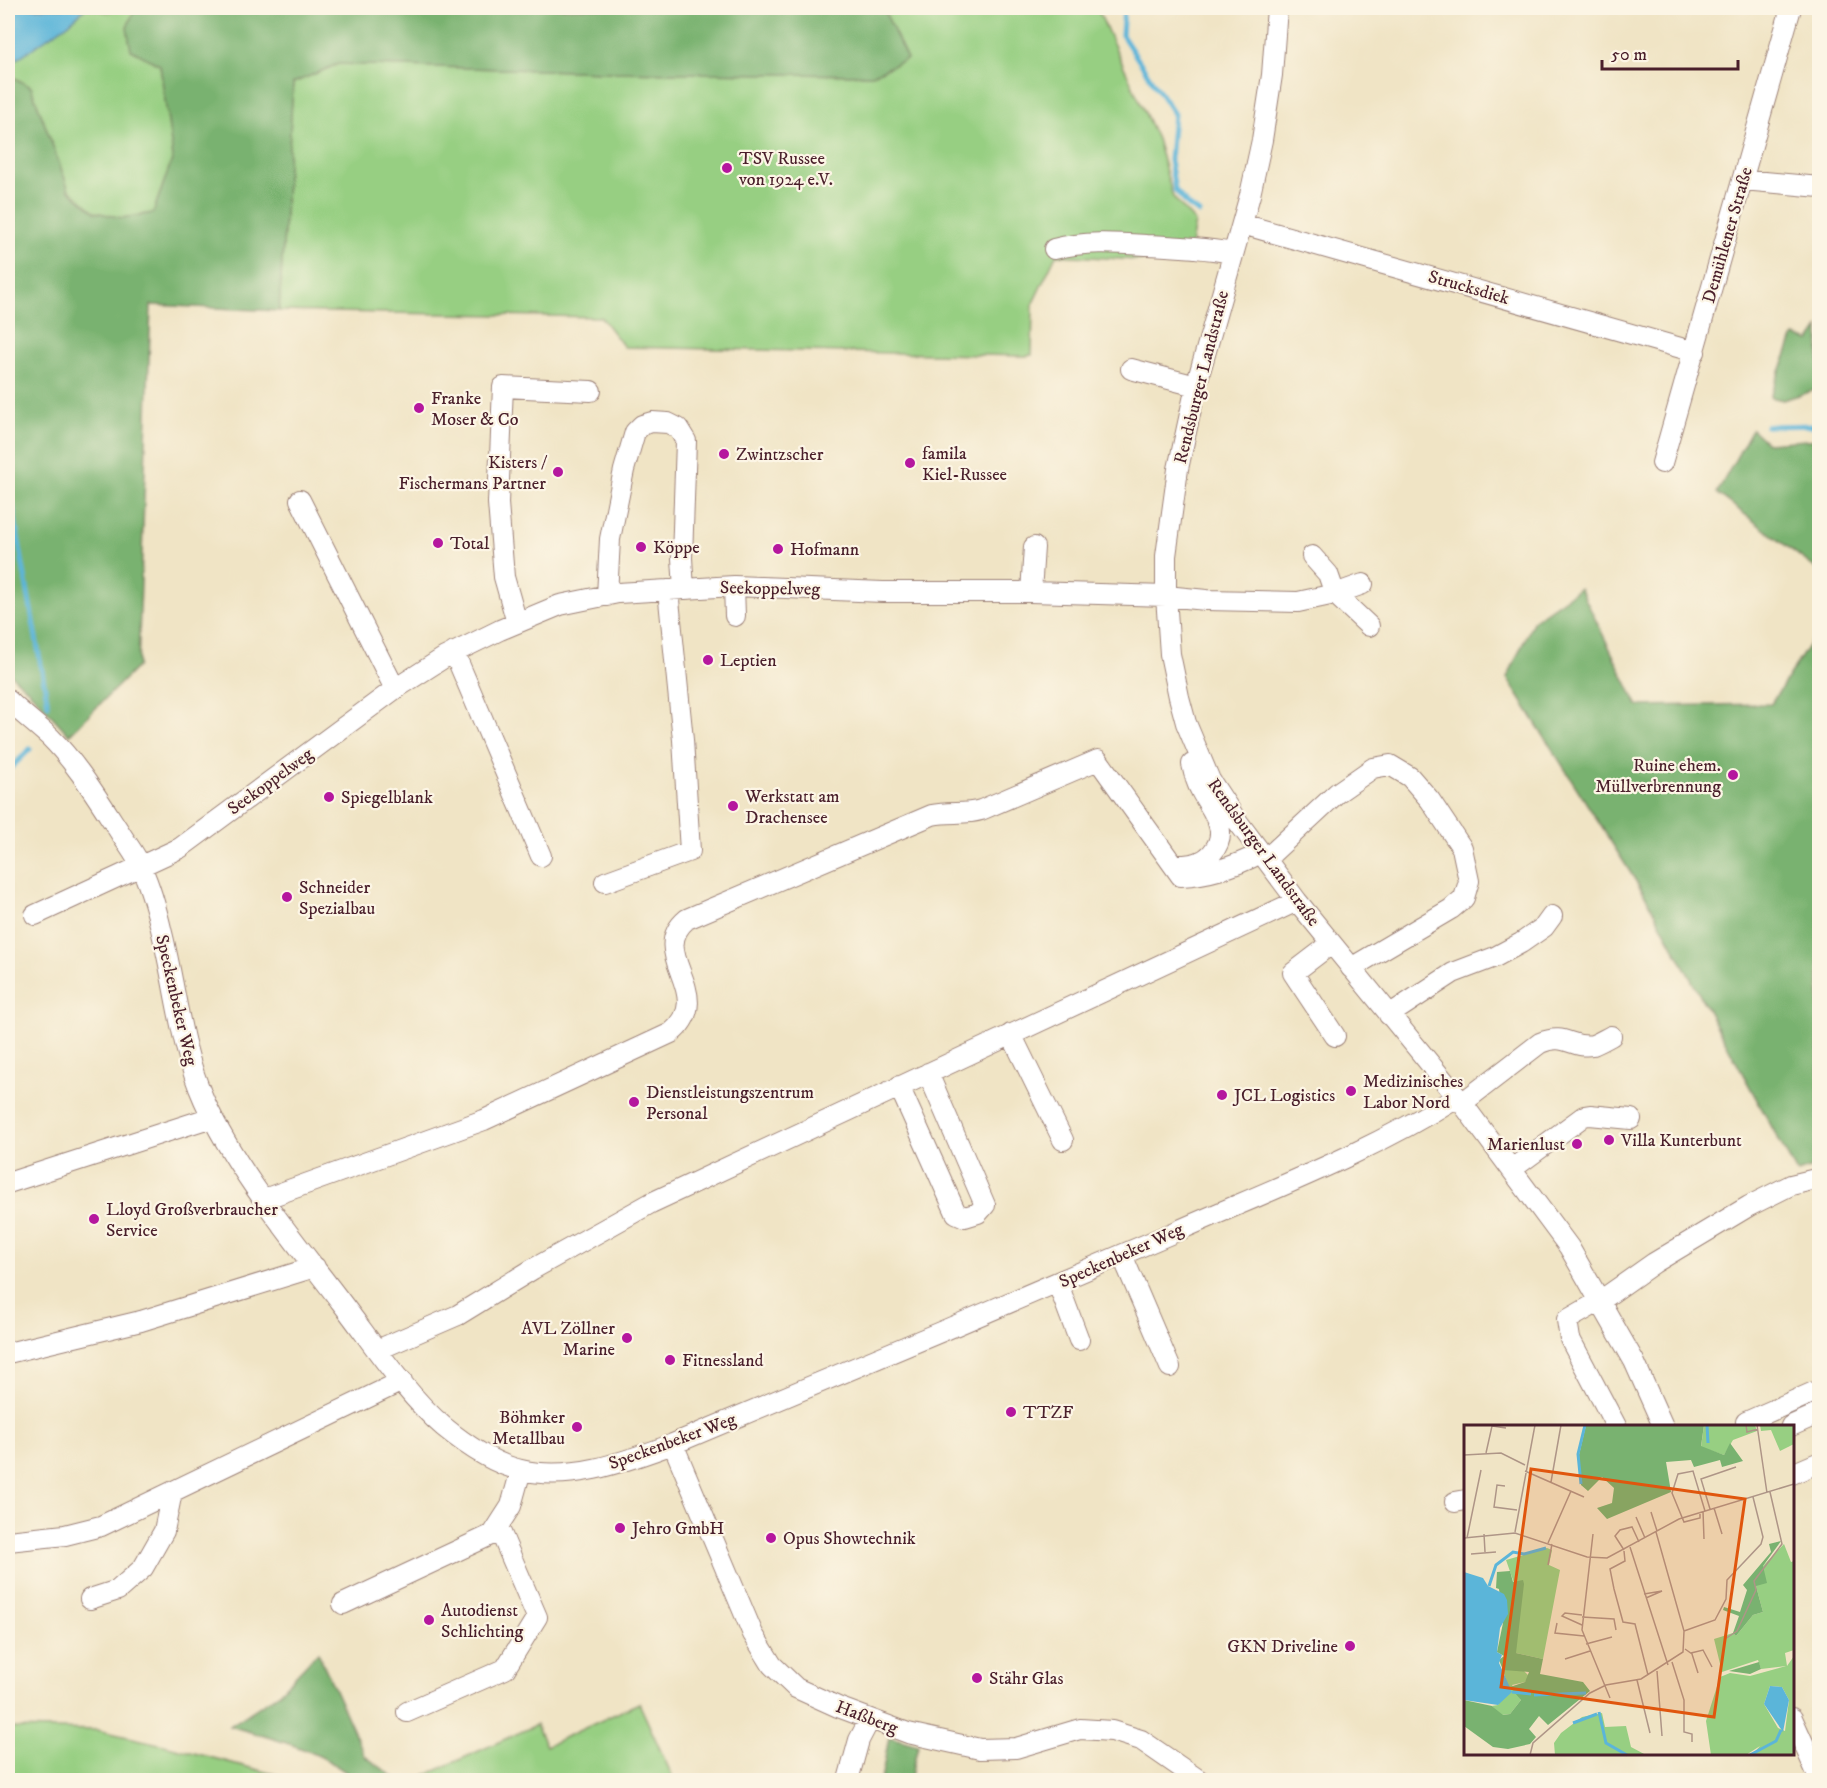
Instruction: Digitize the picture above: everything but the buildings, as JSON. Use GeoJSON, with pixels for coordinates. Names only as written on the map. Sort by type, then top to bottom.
{"type":"FeatureCollection","features":[{"type":"Feature","properties":{"kind":"street","name":"Rendsburger Landstraße"},"geometry":{"type":"LineString","coordinates":[[1277,8],[1272,75],[1262,140],[1242,224],[1196,386],[1178,469],[1166,556],[1170,654],[1186,723],[1210,780],[1296,901],[1460,1100],[1569,1247],[1634,1361],[1663,1425]]}},
{"type":"Feature","properties":{"kind":"street","name":"Demühlener Straße"},"geometry":{"type":"LineString","coordinates":[[1662,463],[1791,8]]}},
{"type":"Feature","properties":{"kind":"street"},"geometry":{"type":"LineString","coordinates":[[1743,180],[1820,187]]}},
{"type":"Feature","properties":{"kind":"street","name":"Strucksdiek"},"geometry":{"type":"LineString","coordinates":[[1242,224],[1695,352]]}},
{"type":"Feature","properties":{"kind":"street"},"geometry":{"type":"LineString","coordinates":[[1054,249],[1084,244],[1120,243],[1188,247],[1233,253]]}},
{"type":"Feature","properties":{"kind":"street"},"geometry":{"type":"LineString","coordinates":[[1131,369],[1196,386]]}},
{"type":"Feature","properties":{"kind":"street"},"geometry":{"type":"LineString","coordinates":[[516,623],[504,577],[498,503],[503,387],[591,391]]}},
{"type":"Feature","properties":{"kind":"street"},"geometry":{"type":"LineString","coordinates":[[605,882],[690,852],[676,589],[682,558],[686,441],[678,428],[668,423],[652,422],[642,425],[635,432],[610,539],[607,596]]}},
{"type":"Feature","properties":{"kind":"street"},"geometry":{"type":"LineString","coordinates":[[300,500],[395,689]]}},
{"type":"Feature","properties":{"kind":"street"},"geometry":{"type":"LineString","coordinates":[[1031,592],[1034,547]]}},
{"type":"Feature","properties":{"kind":"street"},"geometry":{"type":"LineString","coordinates":[[1312,556],[1328,574],[1335,594],[1368,626]]}},
{"type":"Feature","properties":{"kind":"street","name":"Seekoppelweg"},"geometry":{"type":"LineString","coordinates":[[35,915],[180,848],[395,689],[454,652],[560,605],[607,596],[734,586],[883,592],[1031,592],[1298,602],[1335,594],[1364,584]]}},
{"type":"Feature","properties":{"kind":"street"},"geometry":{"type":"LineString","coordinates":[[734,586],[735,616]]}},
{"type":"Feature","properties":{"kind":"street"},"geometry":{"type":"LineString","coordinates":[[454,652],[541,856]]}},
{"type":"Feature","properties":{"kind":"street","name":"Speckenbeker Weg"},"geometry":{"type":"LineString","coordinates":[[8,700],[51,738],[89,785],[142,867],[162,933],[191,1068],[212,1117],[227,1144],[264,1198],[402,1381],[442,1425],[479,1452],[521,1470],[567,1472],[613,1466],[673,1444],[1058,1284],[1326,1166],[1460,1100],[1540,1043],[1552,1038],[1564,1038],[1577,1044],[1595,1044],[1611,1036]]}},
{"type":"Feature","properties":{"kind":"street"},"geometry":{"type":"LineString","coordinates":[[1178,871],[1197,864],[1220,845],[1218,823],[1195,780],[1186,723]]}},
{"type":"Feature","properties":{"kind":"street"},"geometry":{"type":"LineString","coordinates":[[264,1198],[484,1120],[671,1033],[686,1017],[688,1006],[685,984],[674,951],[674,935],[677,927],[687,919],[932,815],[970,813],[981,810],[1098,760],[1178,871]]}},
{"type":"Feature","properties":{"kind":"street"},"geometry":{"type":"LineString","coordinates":[[1178,871],[1222,870],[1264,856],[1337,793],[1373,768],[1390,765],[1410,777],[1430,800],[1462,848],[1469,881],[1464,898],[1451,909],[1351,968]]}},
{"type":"Feature","properties":{"kind":"street"},"geometry":{"type":"LineString","coordinates":[[377,1350],[458,1315],[533,1269],[651,1203],[1296,901]]}},
{"type":"Feature","properties":{"kind":"street"},"geometry":{"type":"LineString","coordinates":[[1389,1014],[1453,973],[1495,957],[1521,943],[1544,927],[1552,916]]}},
{"type":"Feature","properties":{"kind":"street"},"geometry":{"type":"LineString","coordinates":[[1330,944],[1293,974],[1335,1036]]}},
{"type":"Feature","properties":{"kind":"street"},"geometry":{"type":"LineString","coordinates":[[1011,1034],[1063,1140]]}},
{"type":"Feature","properties":{"kind":"street"},"geometry":{"type":"LineString","coordinates":[[899,1086],[956,1213],[965,1217],[978,1213],[985,1205],[928,1073]]}},
{"type":"Feature","properties":{"kind":"street"},"geometry":{"type":"LineString","coordinates":[[1512,1169],[1584,1116],[1590,1114],[1632,1119]]}},
{"type":"Feature","properties":{"kind":"street"},"geometry":{"type":"LineString","coordinates":[[8,1183],[212,1117]]}},
{"type":"Feature","properties":{"kind":"street"},"geometry":{"type":"LineString","coordinates":[[1615,1425],[1570,1339],[1568,1320],[1600,1301],[1654,1263],[1749,1206],[1791,1185],[1820,1178]]}},
{"type":"Feature","properties":{"kind":"street"},"geometry":{"type":"LineString","coordinates":[[1122,1255],[1170,1367]]}},
{"type":"Feature","properties":{"kind":"street"},"geometry":{"type":"LineString","coordinates":[[8,1353],[141,1321],[315,1267]]}},
{"type":"Feature","properties":{"kind":"street"},"geometry":{"type":"LineString","coordinates":[[1058,1284],[1079,1340]]}},
{"type":"Feature","properties":{"kind":"street"},"geometry":{"type":"LineString","coordinates":[[8,1541],[65,1535],[101,1526],[402,1381]]}},
{"type":"Feature","properties":{"kind":"street"},"geometry":{"type":"LineString","coordinates":[[1748,1425],[1746,1422],[1814,1392]]}},
{"type":"Feature","properties":{"kind":"street"},"geometry":{"type":"LineString","coordinates":[[1793,1425],[1820,1413]]}},
{"type":"Feature","properties":{"kind":"street","name":"Haßberg"},"geometry":{"type":"LineString","coordinates":[[673,1444],[753,1634],[772,1665],[796,1688],[838,1707],[908,1733],[980,1749],[1016,1748],[1080,1729],[1112,1731],[1141,1740],[1199,1780]]}},
{"type":"Feature","properties":{"kind":"street"},"geometry":{"type":"LineString","coordinates":[[1794,1473],[1820,1462]]}},
{"type":"Feature","properties":{"kind":"street"},"geometry":{"type":"LineString","coordinates":[[342,1604],[493,1534],[511,1506],[521,1470]]}},
{"type":"Feature","properties":{"kind":"street"},"geometry":{"type":"LineString","coordinates":[[90,1599],[118,1590],[143,1568],[164,1531],[172,1492]]}},
{"type":"Feature","properties":{"kind":"street"},"geometry":{"type":"LineString","coordinates":[[407,1712],[505,1669],[537,1617],[498,1527]]}},
{"type":"Feature","properties":{"kind":"street"},"geometry":{"type":"LineString","coordinates":[[848,1780],[859,1740],[870,1719]]}},
{"type":"Feature","properties":{"kind":"street"},"geometry":{"type":"LineString","coordinates":[[1794,1722],[1820,1780]]}},
{"type":"Feature","properties":{"kind":"green space"},"geometry":{"type":"Polygon","coordinates":[[[86,8],[108,12],[119,8],[135,8],[127,28],[160,65],[173,157],[153,213],[122,218],[95,212],[69,190],[31,87],[13,77],[8,81],[8,65],[11,62],[68,24],[86,8]]]}},
{"type":"Feature","properties":{"kind":"green space"},"geometry":{"type":"Polygon","coordinates":[[[135,8],[883,8],[907,59],[872,75],[606,72],[338,64],[293,83],[279,311],[151,305],[138,666],[69,735],[32,694],[8,672],[8,81],[13,77],[31,87],[69,190],[95,212],[122,218],[153,213],[173,157],[160,65],[131,50],[127,28],[135,8]]]}},
{"type":"Feature","properties":{"kind":"green space","name":"TSV Russee von 1924 e.V."},"geometry":{"type":"Polygon","coordinates":[[[883,8],[1097,8],[1157,139],[1173,197],[1195,222],[1188,263],[1056,255],[1033,303],[1032,355],[1025,356],[624,347],[601,317],[279,311],[293,83],[338,64],[606,72],[872,75],[907,59],[883,8]]]}},
{"type":"Feature","properties":{"kind":"green space"},"geometry":{"type":"Polygon","coordinates":[[[1819,328],[1819,389],[1783,400],[1770,397],[1794,336],[1810,341],[1819,328]]]}},
{"type":"Feature","properties":{"kind":"green space"},"geometry":{"type":"Polygon","coordinates":[[[1752,429],[1767,443],[1819,439],[1819,571],[1717,493],[1752,429]]]}},
{"type":"Feature","properties":{"kind":"green space"},"geometry":{"type":"Polygon","coordinates":[[[1580,588],[1638,706],[1771,704],[1819,629],[1819,1166],[1797,1173],[1646,897],[1507,678],[1534,620],[1580,588]]]}},
{"type":"Feature","properties":{"kind":"green space"},"geometry":{"type":"Polygon","coordinates":[[[318,1652],[365,1756],[398,1780],[355,1780],[327,1760],[296,1746],[230,1726],[278,1694],[318,1652]]]}},
{"type":"Feature","properties":{"kind":"green space"},"geometry":{"type":"Polygon","coordinates":[[[639,1703],[674,1780],[415,1780],[536,1725],[546,1746],[639,1703]]]}},
{"type":"Feature","properties":{"kind":"green space"},"geometry":{"type":"Polygon","coordinates":[[[8,1728],[97,1730],[296,1780],[8,1780],[8,1728]]]}},
{"type":"Feature","properties":{"kind":"green space"},"geometry":{"type":"Polygon","coordinates":[[[889,1737],[918,1745],[910,1780],[881,1780],[889,1737]]]}},
{"type":"Feature","properties":{"kind":"water"},"geometry":{"type":"Polygon","coordinates":[[[8,8],[86,8],[68,24],[8,65],[8,8]]]}},
{"type":"Feature","properties":{"kind":"waterway"},"geometry":{"type":"LineString","coordinates":[[1124,8],[1122,35],[1174,114],[1170,160],[1175,190],[1188,205],[1199,213]]}},
{"type":"Feature","properties":{"kind":"waterway"},"geometry":{"type":"LineString","coordinates":[[1766,426],[1820,425]]}},
{"type":"Feature","properties":{"kind":"waterway"},"geometry":{"type":"LineString","coordinates":[[8,481],[48,705]]}},
{"type":"Feature","properties":{"kind":"waterway"},"geometry":{"type":"LineString","coordinates":[[8,771],[30,749]]}},
{"type":"Feature","properties":{"kind":"place","name":"TSV Russee von 1924 e.V."},"geometry":{"type":"Point","coordinates":[727,168]}},
{"type":"Feature","properties":{"kind":"place","name":"Franke Moser & Co"},"geometry":{"type":"Point","coordinates":[419,408]}},
{"type":"Feature","properties":{"kind":"place","name":"Zwintzscher"},"geometry":{"type":"Point","coordinates":[724,454]}},
{"type":"Feature","properties":{"kind":"place","name":"famila Kiel-Russee"},"geometry":{"type":"Point","coordinates":[910,463]}},
{"type":"Feature","properties":{"kind":"place","name":"Kisters / Fischermans Partner"},"geometry":{"type":"Point","coordinates":[558,472]}},
{"type":"Feature","properties":{"kind":"place","name":"Total"},"geometry":{"type":"Point","coordinates":[438,543]}},
{"type":"Feature","properties":{"kind":"place","name":"Köppe"},"geometry":{"type":"Point","coordinates":[641,547]}},
{"type":"Feature","properties":{"kind":"place","name":"Hofmann"},"geometry":{"type":"Point","coordinates":[778,549]}},
{"type":"Feature","properties":{"kind":"place","name":"Leptien"},"geometry":{"type":"Point","coordinates":[708,660]}},
{"type":"Feature","properties":{"kind":"place","name":"Ruine ehem. Müllverbrennung"},"geometry":{"type":"Point","coordinates":[1733,775]}},
{"type":"Feature","properties":{"kind":"place","name":"Spiegelblank"},"geometry":{"type":"Point","coordinates":[329,797]}},
{"type":"Feature","properties":{"kind":"place","name":"Werkstatt am Drachensee"},"geometry":{"type":"Point","coordinates":[733,806]}},
{"type":"Feature","properties":{"kind":"place","name":"Schneider Spezialbau"},"geometry":{"type":"Point","coordinates":[287,897]}},
{"type":"Feature","properties":{"kind":"place","name":"Medizinisches Labor Nord"},"geometry":{"type":"Point","coordinates":[1351,1091]}},
{"type":"Feature","properties":{"kind":"place","name":"JCL Logistics"},"geometry":{"type":"Point","coordinates":[1222,1095]}},
{"type":"Feature","properties":{"kind":"place","name":"Dienstleistungszentrum Personal"},"geometry":{"type":"Point","coordinates":[634,1102]}},
{"type":"Feature","properties":{"kind":"place","name":"Villa Kunterbunt"},"geometry":{"type":"Point","coordinates":[1609,1140]}},
{"type":"Feature","properties":{"kind":"place","name":"Marienlust"},"geometry":{"type":"Point","coordinates":[1577,1144]}},
{"type":"Feature","properties":{"kind":"place","name":"Lloyd Großverbraucher Service"},"geometry":{"type":"Point","coordinates":[94,1219]}},
{"type":"Feature","properties":{"kind":"place","name":"AVL Zöllner Marine"},"geometry":{"type":"Point","coordinates":[627,1338]}},
{"type":"Feature","properties":{"kind":"place","name":"Fitnessland"},"geometry":{"type":"Point","coordinates":[670,1360]}},
{"type":"Feature","properties":{"kind":"place","name":"TTZF"},"geometry":{"type":"Point","coordinates":[1011,1412]}},
{"type":"Feature","properties":{"kind":"place","name":"Böhmker Metallbau"},"geometry":{"type":"Point","coordinates":[577,1427]}},
{"type":"Feature","properties":{"kind":"place","name":"Jehro GmbH"},"geometry":{"type":"Point","coordinates":[620,1528]}},
{"type":"Feature","properties":{"kind":"place","name":"Opus Showtechnik"},"geometry":{"type":"Point","coordinates":[771,1538]}},
{"type":"Feature","properties":{"kind":"place","name":"Autodienst Schlichting"},"geometry":{"type":"Point","coordinates":[429,1620]}},
{"type":"Feature","properties":{"kind":"place","name":"GKN Driveline"},"geometry":{"type":"Point","coordinates":[1350,1646]}},
{"type":"Feature","properties":{"kind":"place","name":"Stähr Glas"},"geometry":{"type":"Point","coordinates":[977,1678]}}]}
